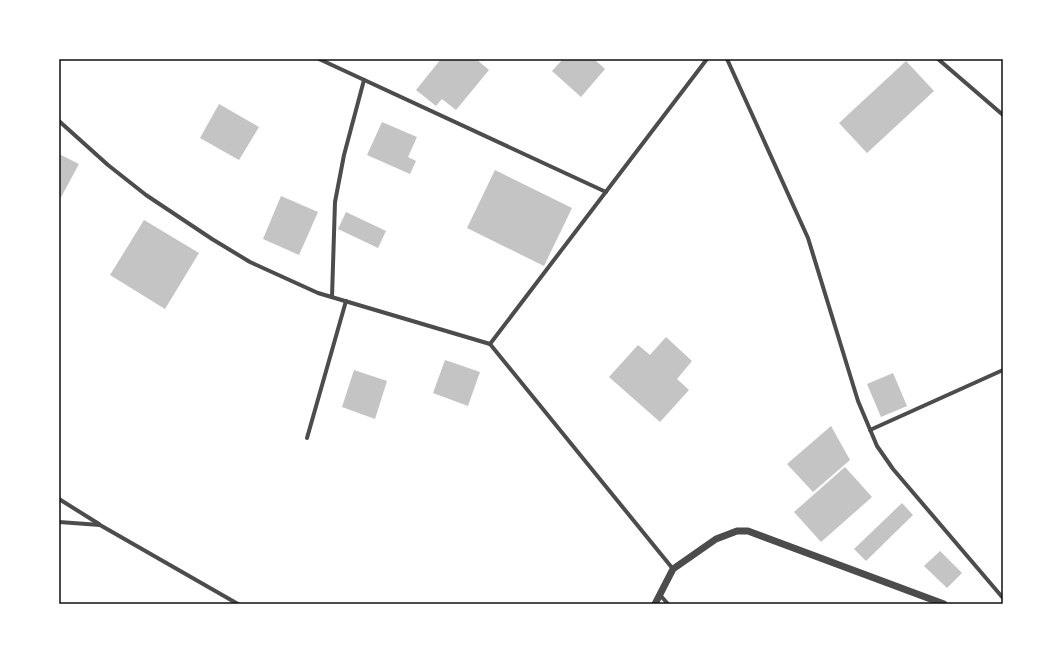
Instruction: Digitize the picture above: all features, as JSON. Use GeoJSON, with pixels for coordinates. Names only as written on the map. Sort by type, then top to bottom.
{"type":"FeatureCollection","features":[{"type":"Feature","properties":{"kind":"street"},"geometry":{"type":"LineString","coordinates":[[319,59],[606,192]]}},
{"type":"Feature","properties":{"kind":"street"},"geometry":{"type":"LineString","coordinates":[[490,344],[707,59]]}},
{"type":"Feature","properties":{"kind":"street"},"geometry":{"type":"LineString","coordinates":[[727,59],[808,238],[858,401],[877,446],[893,469],[1003,598]]}},
{"type":"Feature","properties":{"kind":"street"},"geometry":{"type":"LineString","coordinates":[[938,59],[1003,115]]}},
{"type":"Feature","properties":{"kind":"street"},"geometry":{"type":"LineString","coordinates":[[332,297],[335,202],[344,155],[364,80]]}},
{"type":"Feature","properties":{"kind":"street"},"geometry":{"type":"LineString","coordinates":[[59,122],[108,165],[146,195],[212,239],[250,262],[318,293],[490,344],[673,569]]}},
{"type":"Feature","properties":{"kind":"street"},"geometry":{"type":"LineString","coordinates":[[307,438],[346,301]]}},
{"type":"Feature","properties":{"kind":"street"},"geometry":{"type":"LineString","coordinates":[[870,430],[1003,370]]}},
{"type":"Feature","properties":{"kind":"street"},"geometry":{"type":"LineString","coordinates":[[59,499],[100,525],[238,604]]}},
{"type":"Feature","properties":{"kind":"street"},"geometry":{"type":"LineString","coordinates":[[59,522],[100,525]]}},
{"type":"Feature","properties":{"kind":"street"},"geometry":{"type":"LineString","coordinates":[[655,604],[673,569],[716,539],[737,531],[748,531],[944,604]]}},
{"type":"Feature","properties":{"kind":"street"},"geometry":{"type":"LineString","coordinates":[[660,595],[668,604]]}},
{"type":"Feature","properties":{"kind":"building"},"geometry":{"type":"Polygon","coordinates":[[[441,59],[476,59],[489,70],[456,110],[442,99],[436,106],[416,90],[441,59]]]}},
{"type":"Feature","properties":{"kind":"building"},"geometry":{"type":"Polygon","coordinates":[[[563,59],[594,59],[605,69],[581,97],[552,71],[563,59]]]}},
{"type":"Feature","properties":{"kind":"building"},"geometry":{"type":"Polygon","coordinates":[[[906,61],[934,91],[867,153],[839,123],[906,61]]]}},
{"type":"Feature","properties":{"kind":"building"},"geometry":{"type":"Polygon","coordinates":[[[219,104],[259,127],[239,160],[200,138],[219,104]]]}},
{"type":"Feature","properties":{"kind":"building"},"geometry":{"type":"Polygon","coordinates":[[[382,122],[417,137],[408,157],[416,161],[410,174],[367,155],[382,122]]]}},
{"type":"Feature","properties":{"kind":"building"},"geometry":{"type":"Polygon","coordinates":[[[59,154],[79,164],[59,201],[59,154]]]}},
{"type":"Feature","properties":{"kind":"building"},"geometry":{"type":"Polygon","coordinates":[[[495,170],[572,208],[544,266],[467,228],[495,170]]]}},
{"type":"Feature","properties":{"kind":"building"},"geometry":{"type":"Polygon","coordinates":[[[281,196],[318,212],[299,255],[263,239],[281,196]]]}},
{"type":"Feature","properties":{"kind":"building"},"geometry":{"type":"Polygon","coordinates":[[[346,212],[386,231],[378,248],[338,229],[346,212]]]}},
{"type":"Feature","properties":{"kind":"building"},"geometry":{"type":"Polygon","coordinates":[[[144,220],[199,253],[165,309],[110,275],[144,220]]]}},
{"type":"Feature","properties":{"kind":"building"},"geometry":{"type":"Polygon","coordinates":[[[666,337],[692,361],[677,379],[689,390],[660,422],[609,377],[638,345],[650,355],[666,337]]]}},
{"type":"Feature","properties":{"kind":"building"},"geometry":{"type":"Polygon","coordinates":[[[445,360],[480,372],[468,406],[433,393],[445,360]]]}},
{"type":"Feature","properties":{"kind":"building"},"geometry":{"type":"Polygon","coordinates":[[[354,370],[387,381],[375,419],[342,407],[354,370]]]}},
{"type":"Feature","properties":{"kind":"building"},"geometry":{"type":"Polygon","coordinates":[[[893,373],[907,406],[881,417],[867,384],[893,373]]]}},
{"type":"Feature","properties":{"kind":"building"},"geometry":{"type":"Polygon","coordinates":[[[831,426],[850,460],[813,492],[787,464],[831,426]]]}},
{"type":"Feature","properties":{"kind":"building"},"geometry":{"type":"Polygon","coordinates":[[[845,467],[872,497],[821,542],[794,512],[845,467]]]}},
{"type":"Feature","properties":{"kind":"building"},"geometry":{"type":"Polygon","coordinates":[[[902,503],[913,515],[866,561],[854,549],[902,503]]]}},
{"type":"Feature","properties":{"kind":"building"},"geometry":{"type":"Polygon","coordinates":[[[940,551],[962,573],[947,588],[924,566],[940,551]]]}}]}
